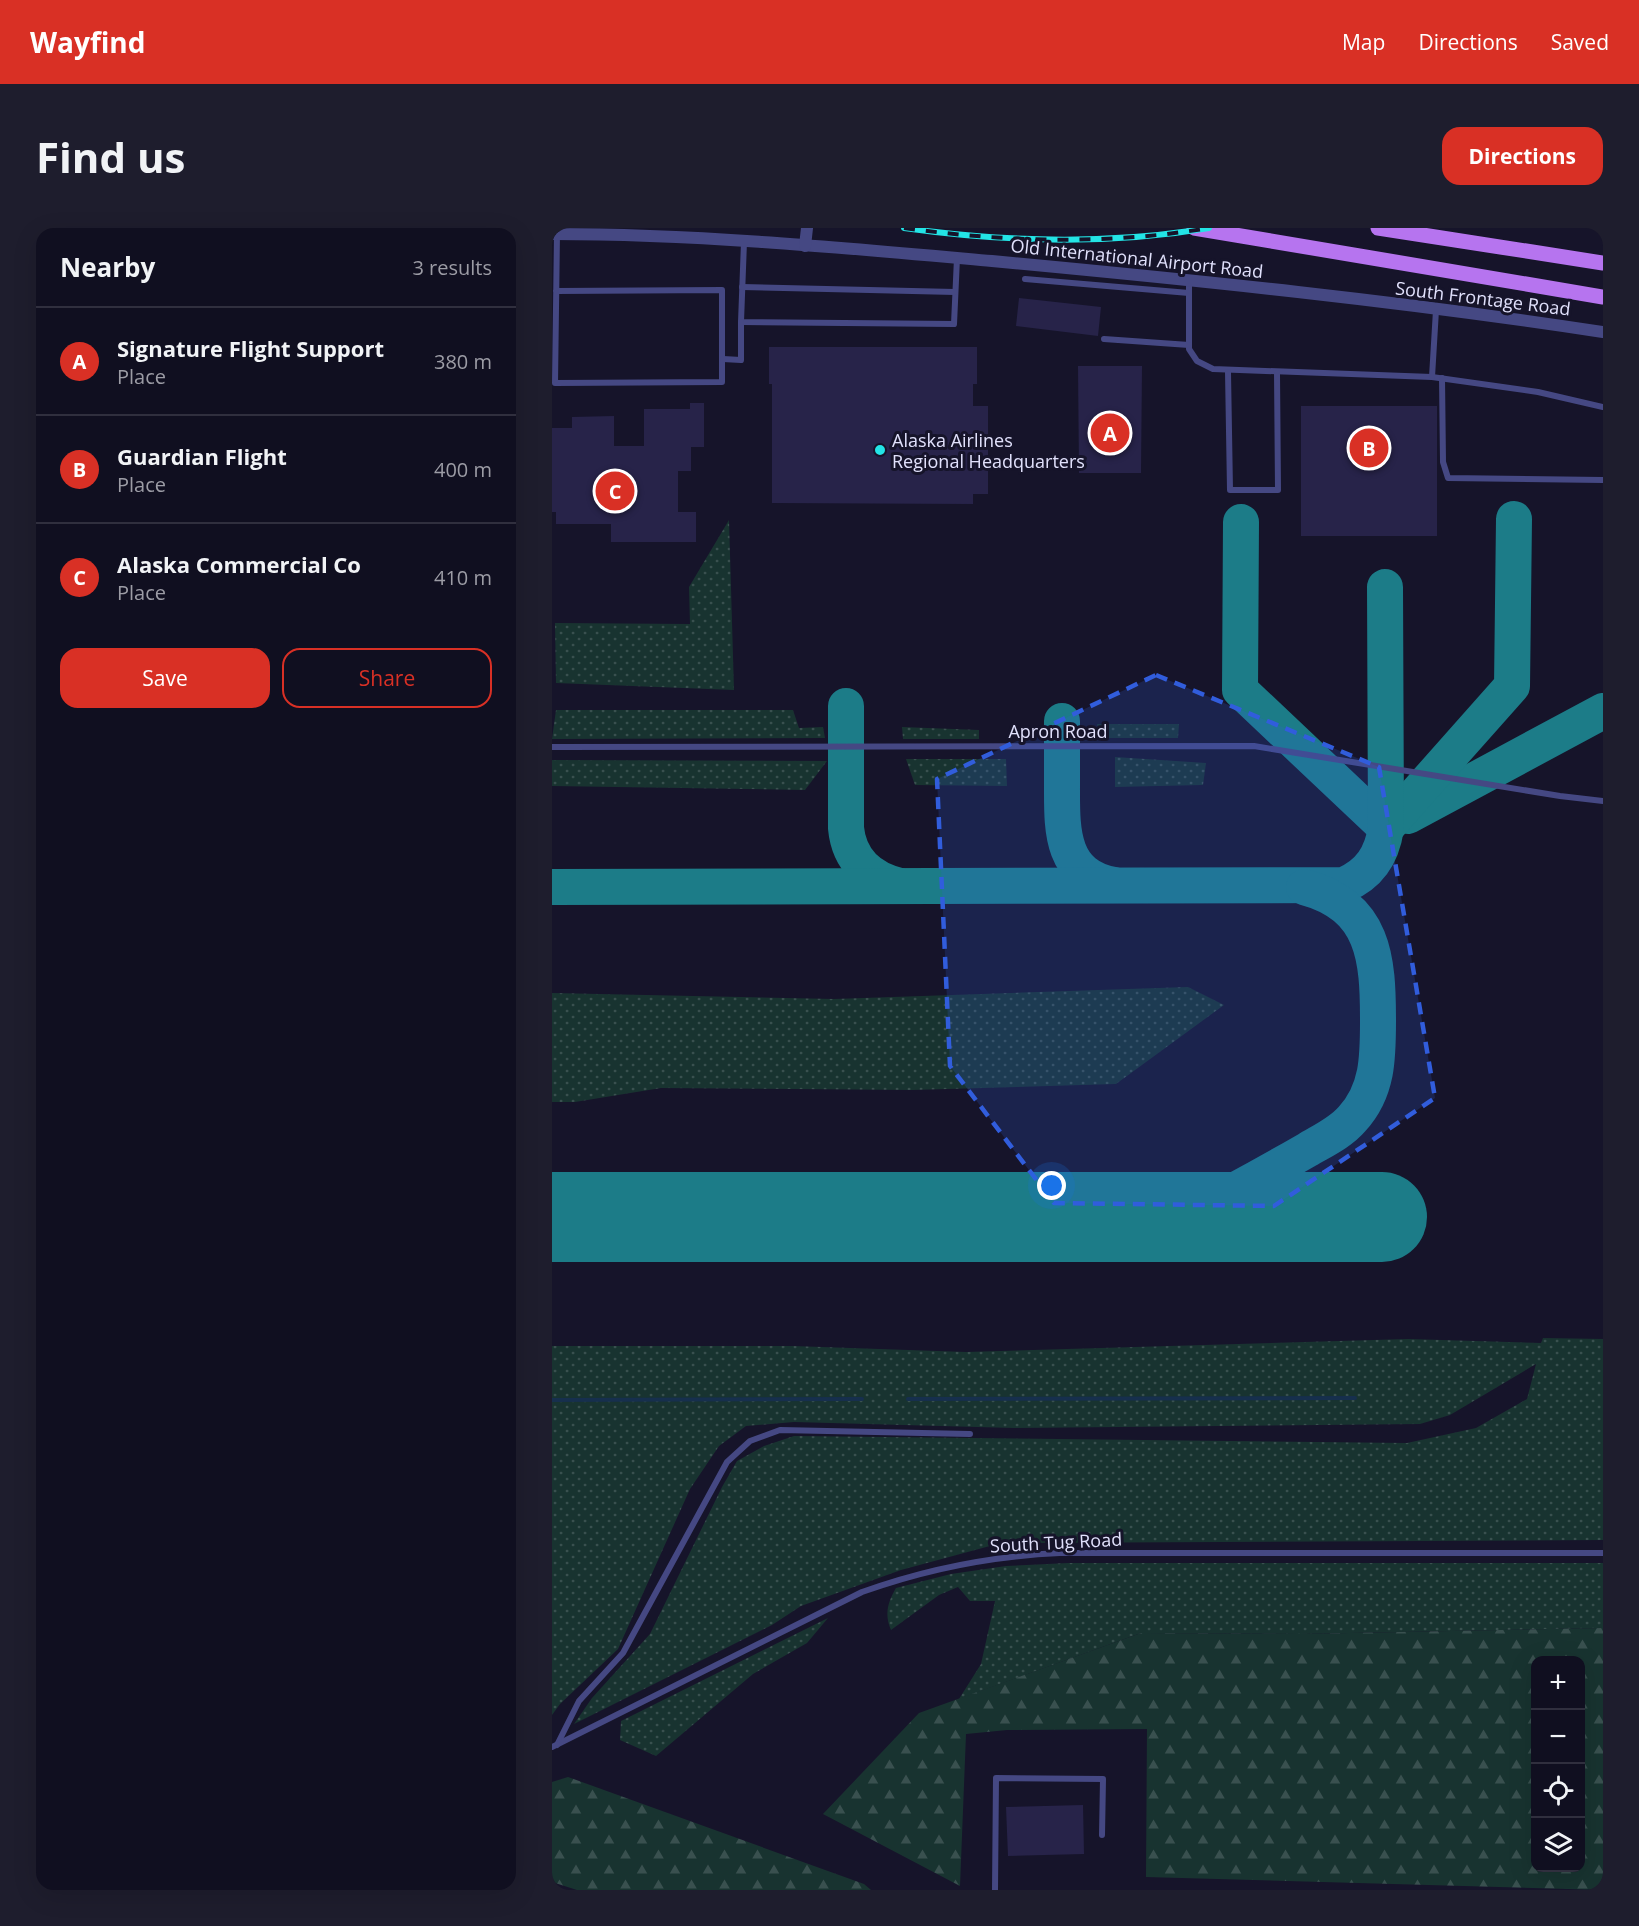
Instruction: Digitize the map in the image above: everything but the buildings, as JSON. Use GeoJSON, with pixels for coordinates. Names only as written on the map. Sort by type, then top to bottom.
{"type":"FeatureCollection","features":[{"type":"Feature","properties":{"kind":"main road"},"geometry":{"type":"LineString","coordinates":[[1194,228],[1603,297]]}},
{"type":"Feature","properties":{"kind":"main road"},"geometry":{"type":"LineString","coordinates":[[1378,228],[1603,263]]}},
{"type":"Feature","properties":{"kind":"street"},"geometry":{"type":"LineString","coordinates":[[805,246],[807,228]]}},
{"type":"Feature","properties":{"kind":"street","name":"Old International Airport Road"},"geometry":{"type":"LineString","coordinates":[[554,234],[744,242],[957,258],[1189,279],[1359,300]]}},
{"type":"Feature","properties":{"kind":"street","name":"South Frontage Road"},"geometry":{"type":"LineString","coordinates":[[1359,300],[1603,332]]}},
{"type":"Feature","properties":{"kind":"lane"},"geometry":{"type":"LineString","coordinates":[[554,234],[555,383],[722,382],[722,290],[556,291]]}},
{"type":"Feature","properties":{"kind":"lane"},"geometry":{"type":"LineString","coordinates":[[723,359],[741,360],[744,242]]}},
{"type":"Feature","properties":{"kind":"lane"},"geometry":{"type":"LineString","coordinates":[[741,322],[954,324],[957,258]]}},
{"type":"Feature","properties":{"kind":"lane"},"geometry":{"type":"LineString","coordinates":[[1025,279],[1189,293]]}},
{"type":"Feature","properties":{"kind":"lane"},"geometry":{"type":"LineString","coordinates":[[1189,279],[1189,345],[1193,357],[1201,364],[1228,372],[1432,376],[1538,392],[1603,407]]}},
{"type":"Feature","properties":{"kind":"lane"},"geometry":{"type":"LineString","coordinates":[[742,287],[955,292]]}},
{"type":"Feature","properties":{"kind":"lane"},"geometry":{"type":"LineString","coordinates":[[1432,376],[1436,310]]}},
{"type":"Feature","properties":{"kind":"lane"},"geometry":{"type":"LineString","coordinates":[[1104,339],[1189,345]]}},
{"type":"Feature","properties":{"kind":"lane"},"geometry":{"type":"LineString","coordinates":[[1228,372],[1230,490],[1278,490],[1277,372]]}},
{"type":"Feature","properties":{"kind":"lane"},"geometry":{"type":"LineString","coordinates":[[1442,378],[1443,462],[1448,478],[1603,480]]}},
{"type":"Feature","properties":{"kind":"lane","name":"Apron Road"},"geometry":{"type":"LineString","coordinates":[[552,747],[1254,746],[1603,801]]}},
{"type":"Feature","properties":{"kind":"lane"},"geometry":{"type":"LineString","coordinates":[[554,1746],[579,1701],[623,1653],[726,1462],[750,1441],[780,1430],[970,1434]]}},
{"type":"Feature","properties":{"kind":"lane","name":"South Tug Road"},"geometry":{"type":"LineString","coordinates":[[554,1746],[862,1592],[917,1574],[966,1564],[1022,1555],[1060,1553],[1603,1553]]}},
{"type":"Feature","properties":{"kind":"lane"},"geometry":{"type":"LineString","coordinates":[[995,1890],[996,1778],[1103,1779],[1102,1835]]}},
{"type":"Feature","properties":{"kind":"highlighted area"},"geometry":{"type":"Polygon","coordinates":[[[1156,675],[1379,767],[1435,1098],[1274,1206],[1054,1203],[950,1066],[937,779],[1156,675]]]}},
{"type":"Feature","properties":{"kind":"green space"},"geometry":{"type":"Polygon","coordinates":[[[729,520],[734,690],[556,683],[555,623],[690,624],[689,587],[729,520]]]}},
{"type":"Feature","properties":{"kind":"green space"},"geometry":{"type":"Polygon","coordinates":[[[556,710],[793,710],[799,728],[823,727],[825,738],[552,739],[556,710]]]}},
{"type":"Feature","properties":{"kind":"green space"},"geometry":{"type":"Polygon","coordinates":[[[1097,724],[1179,724],[1178,738],[1100,738],[1097,724]]]}},
{"type":"Feature","properties":{"kind":"green space"},"geometry":{"type":"Polygon","coordinates":[[[902,727],[979,730],[979,739],[903,739],[902,727]]]}},
{"type":"Feature","properties":{"kind":"green space"},"geometry":{"type":"Polygon","coordinates":[[[1115,757],[1206,763],[1203,785],[1115,787],[1115,757]]]}},
{"type":"Feature","properties":{"kind":"green space"},"geometry":{"type":"Polygon","coordinates":[[[906,759],[1006,759],[1007,786],[915,785],[906,759]]]}},
{"type":"Feature","properties":{"kind":"green space"},"geometry":{"type":"Polygon","coordinates":[[[552,760],[827,761],[805,790],[552,786],[552,760]]]}},
{"type":"Feature","properties":{"kind":"green space"},"geometry":{"type":"Polygon","coordinates":[[[1188,987],[1224,1005],[1116,1084],[912,1090],[661,1088],[575,1102],[552,1102],[552,993],[834,999],[1188,987]]]}},
{"type":"Feature","properties":{"kind":"green space"},"geometry":{"type":"Polygon","coordinates":[[[1543,1338],[1603,1339],[1603,1540],[1001,1543],[901,1570],[801,1606],[772,1625],[574,1724],[592,1698],[650,1634],[737,1461],[764,1446],[794,1436],[1407,1443],[1476,1428],[1527,1399],[1536,1364],[1450,1415],[1420,1424],[1014,1428],[794,1422],[746,1426],[719,1446],[690,1489],[618,1649],[560,1704],[552,1715],[552,1346],[793,1346],[966,1352],[1408,1339],[1541,1343],[1543,1338]]]}},
{"type":"Feature","properties":{"kind":"green space"},"geometry":{"type":"Polygon","coordinates":[[[1068,1563],[1603,1563],[1603,1628],[1300,1634],[1141,1633],[959,1699],[981,1664],[995,1601],[970,1601],[958,1587],[939,1595],[891,1630],[888,1608],[896,1588],[951,1574],[1006,1566],[1068,1563]]]}},
{"type":"Feature","properties":{"kind":"green space"},"geometry":{"type":"Polygon","coordinates":[[[828,1618],[807,1643],[753,1674],[656,1756],[620,1740],[621,1721],[828,1618]]]}},
{"type":"Feature","properties":{"kind":"green space"},"geometry":{"type":"Polygon","coordinates":[[[1603,1628],[1603,1890],[1146,1877],[1147,1729],[1007,1730],[966,1734],[960,1886],[823,1814],[919,1713],[1141,1633],[1300,1634],[1603,1628]]]}},
{"type":"Feature","properties":{"kind":"green space"},"geometry":{"type":"Polygon","coordinates":[[[568,1777],[864,1884],[871,1890],[577,1890],[552,1882],[552,1782],[568,1777]]]}},
{"type":"Feature","properties":{"kind":"waterway"},"geometry":{"type":"LineString","coordinates":[[908,1399],[1355,1398]]}},
{"type":"Feature","properties":{"kind":"waterway"},"geometry":{"type":"LineString","coordinates":[[552,1400],[862,1399]]}},
{"type":"Feature","properties":{"kind":"taxiway"},"geometry":{"type":"LineString","coordinates":[[1386,828],[1512,686],[1514,519]]}},
{"type":"Feature","properties":{"kind":"taxiway"},"geometry":{"type":"LineString","coordinates":[[1241,522],[1240,690],[1386,828]]}},
{"type":"Feature","properties":{"kind":"taxiway"},"geometry":{"type":"LineString","coordinates":[[552,887],[1344,885],[1368,869],[1378,855],[1386,828],[1385,587]]}},
{"type":"Feature","properties":{"kind":"taxiway"},"geometry":{"type":"LineString","coordinates":[[846,706],[846,828],[851,850],[856,859],[871,873],[900,886]]}},
{"type":"Feature","properties":{"kind":"taxiway"},"geometry":{"type":"LineString","coordinates":[[1408,816],[1603,711]]}},
{"type":"Feature","properties":{"kind":"taxiway"},"geometry":{"type":"LineString","coordinates":[[1062,721],[1063,818],[1068,848],[1074,861],[1083,871],[1096,880],[1114,885]]}},
{"type":"Feature","properties":{"kind":"taxiway"},"geometry":{"type":"LineString","coordinates":[[1186,1216],[1336,1133],[1361,1108],[1372,1085],[1378,1048],[1378,998],[1373,956],[1368,938],[1359,921],[1346,907],[1328,896],[1304,887]]}},
{"type":"Feature","properties":{"kind":"runway"},"geometry":{"type":"LineString","coordinates":[[552,1217],[1382,1217]]}},
{"type":"Feature","properties":{"kind":"railway"},"geometry":{"type":"LineString","coordinates":[[904,228],[980,236],[1057,240],[1133,237],[1209,228]]}},
{"type":"Feature","properties":{"kind":"place","name":"Signature Flight Support"},"geometry":{"type":"Point","coordinates":[1110,433]}},
{"type":"Feature","properties":{"kind":"place","name":"Guardian Flight"},"geometry":{"type":"Point","coordinates":[1369,448]}},
{"type":"Feature","properties":{"kind":"place","name":"Alaska Airlines Regional Headquarters"},"geometry":{"type":"Point","coordinates":[880,450]}},
{"type":"Feature","properties":{"kind":"place","name":"Alaska Commercial Co"},"geometry":{"type":"Point","coordinates":[615,491]}}]}
